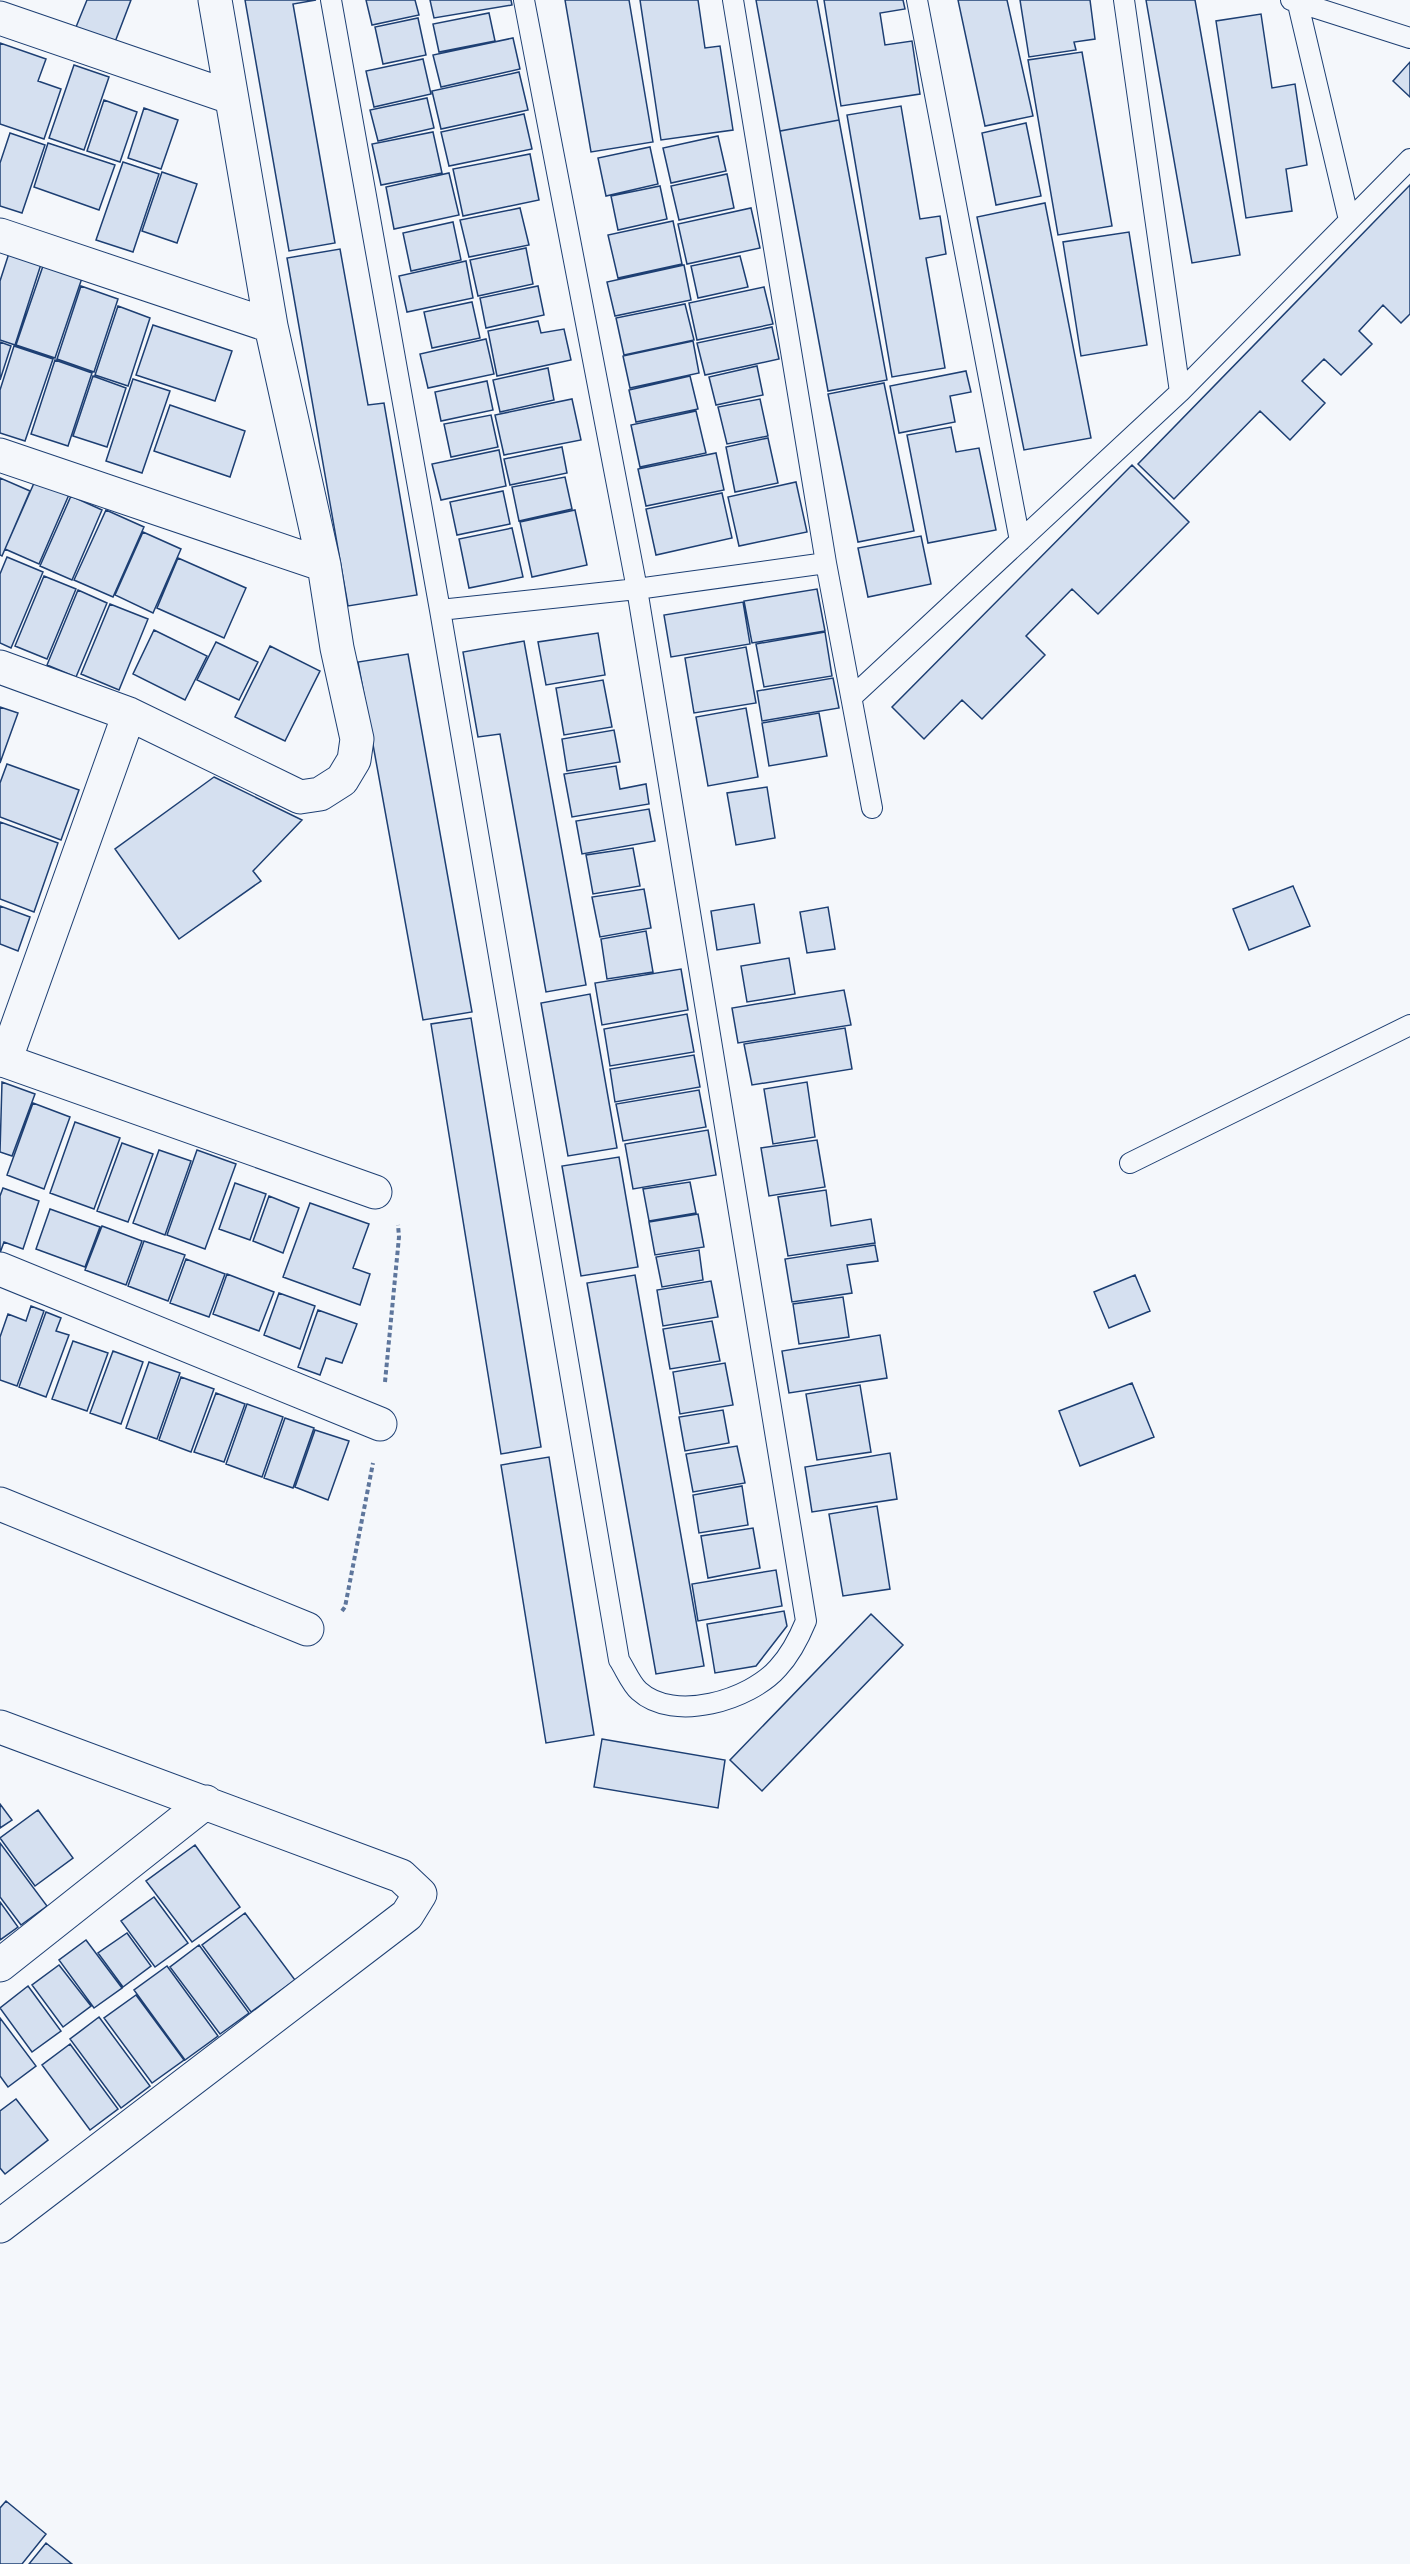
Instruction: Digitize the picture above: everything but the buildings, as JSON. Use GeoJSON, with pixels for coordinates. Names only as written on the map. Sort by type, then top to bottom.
{"type":"FeatureCollection","features":[{"type":"Feature","properties":{"kind":"street"},"geometry":{"type":"LineString","coordinates":[[0,667],[129,714],[300,797],[320,794],[342,780],[354,760],[357,739],[337,648],[324,565],[271,326],[215,0]]}},
{"type":"Feature","properties":{"kind":"street"},"geometry":{"type":"LineString","coordinates":[[0,18],[230,97]]}},
{"type":"Feature","properties":{"kind":"street"},"geometry":{"type":"LineString","coordinates":[[0,235],[271,326]]}},
{"type":"Feature","properties":{"kind":"street"},"geometry":{"type":"LineString","coordinates":[[0,455],[324,565]]}},
{"type":"Feature","properties":{"kind":"street"},"geometry":{"type":"LineString","coordinates":[[129,714],[2,1060],[375,1192]]}},
{"type":"Feature","properties":{"kind":"street"},"geometry":{"type":"LineString","coordinates":[[0,1269],[380,1424]]}},
{"type":"Feature","properties":{"kind":"street"},"geometry":{"type":"LineString","coordinates":[[0,1504],[308,1629]]}},
{"type":"Feature","properties":{"kind":"street"},"geometry":{"type":"LineString","coordinates":[[0,1727],[401,1876],[420,1894],[407,1915],[14,2201],[0,2226]]}},
{"type":"Feature","properties":{"kind":"street"},"geometry":{"type":"LineString","coordinates":[[0,1965],[206,1802]]}},
{"type":"Feature","properties":{"kind":"lane"},"geometry":{"type":"LineString","coordinates":[[331,0],[440,610],[619,1660],[639,1691],[668,1705],[699,1708],[744,1692],[777,1670],[795,1646],[806,1621],[637,590],[524,0]]}},
{"type":"Feature","properties":{"kind":"lane"},"geometry":{"type":"LineString","coordinates":[[733,0],[826,563],[872,808]]}},
{"type":"Feature","properties":{"kind":"lane"},"geometry":{"type":"LineString","coordinates":[[917,0],[1020,541]]}},
{"type":"Feature","properties":{"kind":"lane"},"geometry":{"type":"LineString","coordinates":[[1124,0],[1180,392]]}},
{"type":"Feature","properties":{"kind":"lane"},"geometry":{"type":"LineString","coordinates":[[1295,2],[1349,220]]}},
{"type":"Feature","properties":{"kind":"lane"},"geometry":{"type":"LineString","coordinates":[[1295,2],[1410,38]]}},
{"type":"Feature","properties":{"kind":"lane"},"geometry":{"type":"LineString","coordinates":[[852,697],[1180,392],[1410,159]]}},
{"type":"Feature","properties":{"kind":"lane"},"geometry":{"type":"LineString","coordinates":[[440,610],[637,590],[826,563]]}},
{"type":"Feature","properties":{"kind":"lane"},"geometry":{"type":"LineString","coordinates":[[1130,1163],[1410,1025]]}}]}
